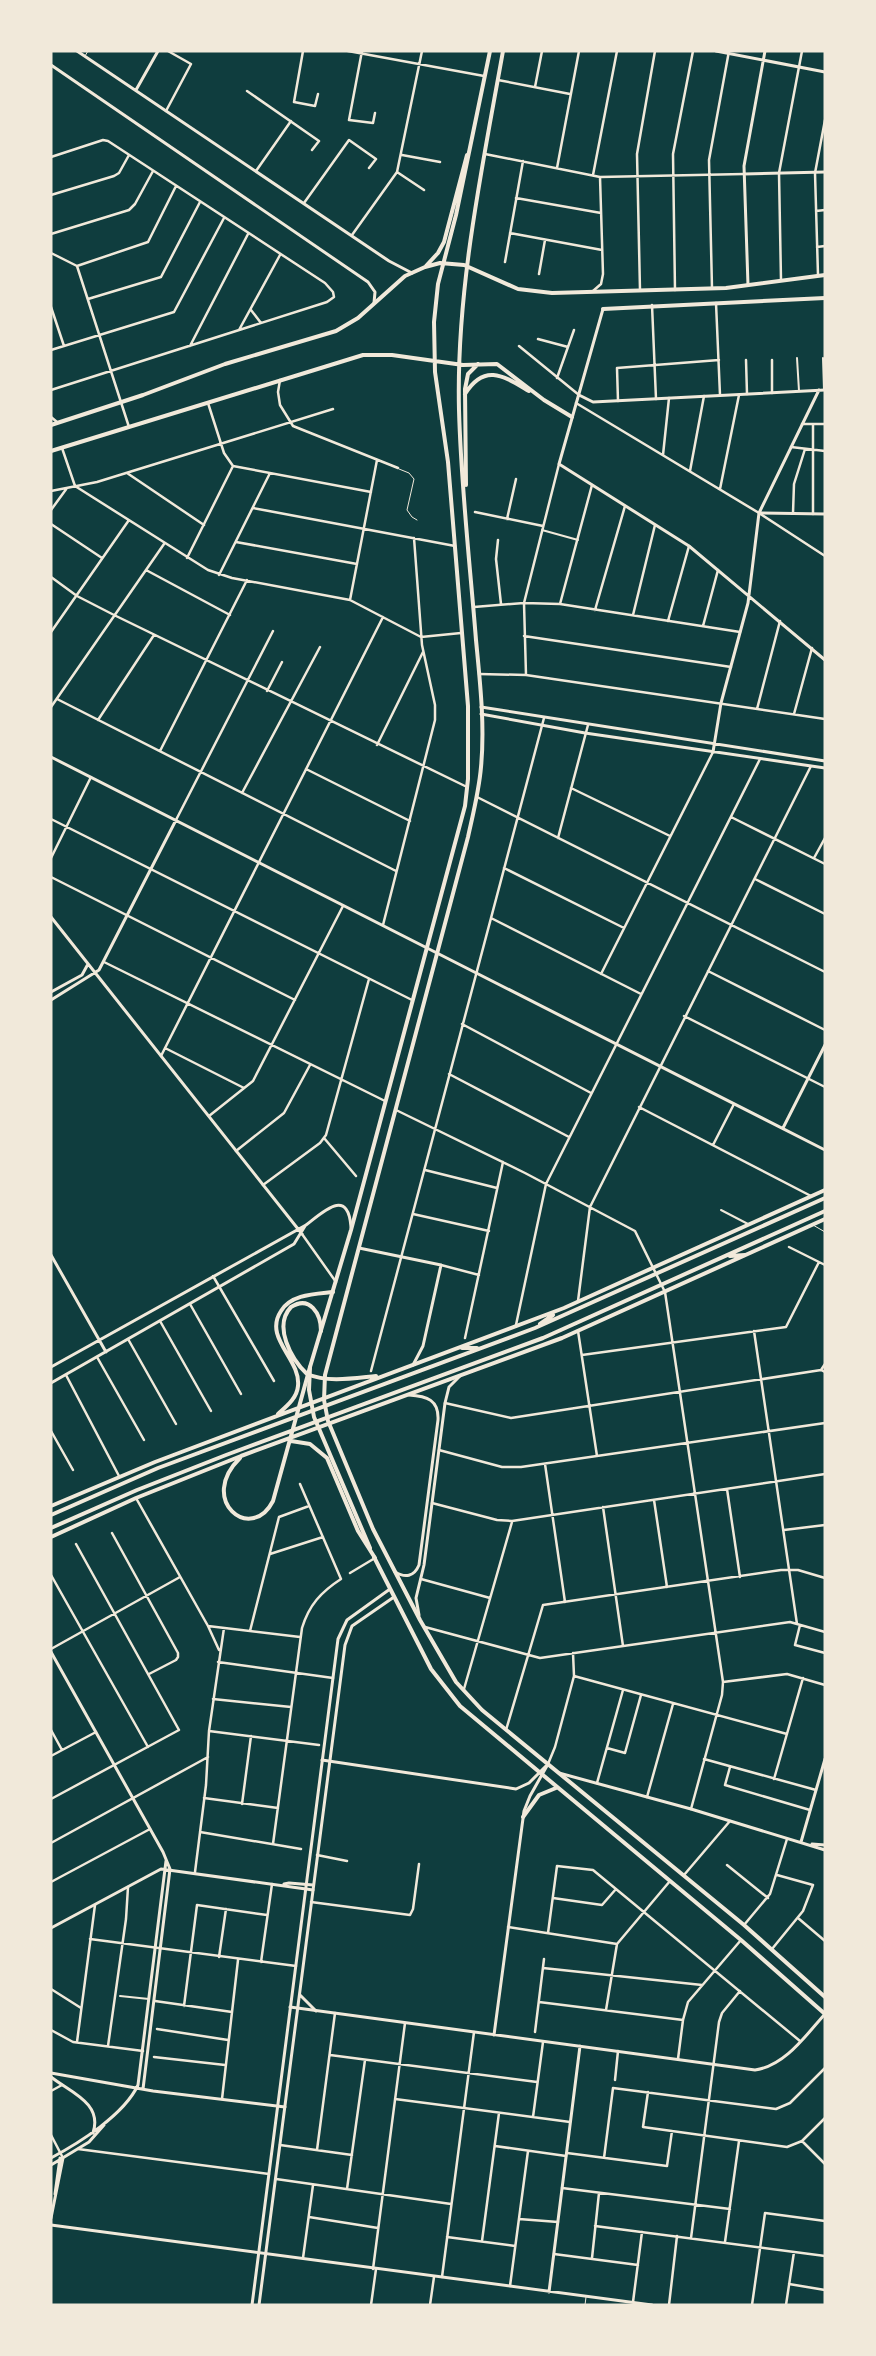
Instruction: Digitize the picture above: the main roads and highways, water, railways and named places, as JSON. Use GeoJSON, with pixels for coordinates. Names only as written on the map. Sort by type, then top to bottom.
{"type":"FeatureCollection","features":[{"type":"Feature","properties":{"kind":"main road"},"geometry":{"type":"LineString","coordinates":[[241,1456],[226,1475],[223,1491],[230,1510],[234,1514],[246,1519],[259,1517],[271,1505],[314,1351],[334,1292],[461,825],[467,788],[468,706],[448,462],[435,372],[434,322],[438,284],[456,215],[490,51]]}},
{"type":"Feature","properties":{"kind":"main road"},"geometry":{"type":"LineString","coordinates":[[503,51],[475,216],[461,343],[459,410],[461,462],[481,707],[481,766],[477,797],[331,1353],[324,1388],[326,1415],[364,1508],[393,1571],[448,1670],[463,1691],[506,1730],[744,1925],[825,1997]]}},
{"type":"Feature","properties":{"kind":"main road"},"geometry":{"type":"LineString","coordinates":[[425,267],[444,242],[476,124]]}},
{"type":"Feature","properties":{"kind":"main road"},"geometry":{"type":"LineString","coordinates":[[51,425],[225,364],[324,336],[348,324],[374,304],[395,284],[412,273],[440,263],[464,265],[530,292],[712,288],[825,275]]}},
{"type":"Feature","properties":{"kind":"main road"},"geometry":{"type":"LineString","coordinates":[[603,309],[652,305],[825,298]]}},
{"type":"Feature","properties":{"kind":"main road"},"geometry":{"type":"LineString","coordinates":[[51,451],[358,355],[369,354],[463,366],[491,362],[504,367],[544,400]]}},
{"type":"Feature","properties":{"kind":"main road"},"geometry":{"type":"LineString","coordinates":[[466,507],[464,396],[468,374],[478,364]]}},
{"type":"Feature","properties":{"kind":"main road"},"geometry":{"type":"LineString","coordinates":[[464,396],[477,381],[493,374],[507,378],[572,417]]}},
{"type":"Feature","properties":{"kind":"main road"},"geometry":{"type":"LineString","coordinates":[[51,1506],[120,1476],[578,1303],[825,1190]]}},
{"type":"Feature","properties":{"kind":"main road"},"geometry":{"type":"LineString","coordinates":[[51,1515],[158,1468],[535,1328],[825,1198]]}},
{"type":"Feature","properties":{"kind":"main road"},"geometry":{"type":"LineString","coordinates":[[51,1529],[174,1475],[542,1338],[825,1212]]}},
{"type":"Feature","properties":{"kind":"main road"},"geometry":{"type":"LineString","coordinates":[[51,1537],[136,1498],[241,1456],[409,1396],[578,1331],[825,1219]]}},
{"type":"Feature","properties":{"kind":"main road"},"geometry":{"type":"LineString","coordinates":[[693,1250],[711,1250]]}},
{"type":"Feature","properties":{"kind":"main road"},"geometry":{"type":"LineString","coordinates":[[727,1256],[748,1255]]}},
{"type":"Feature","properties":{"kind":"main road"},"geometry":{"type":"LineString","coordinates":[[274,1417],[291,1402],[298,1387],[296,1369],[276,1330],[276,1320],[279,1313],[288,1303],[300,1297],[334,1292]]}},
{"type":"Feature","properties":{"kind":"main road"},"geometry":{"type":"LineString","coordinates":[[321,1330],[317,1312],[311,1305],[304,1303],[291,1307],[283,1321],[285,1338],[307,1374],[321,1378],[342,1379],[384,1376]]}},
{"type":"Feature","properties":{"kind":"main road"},"geometry":{"type":"LineString","coordinates":[[535,1328],[559,1310]]}},
{"type":"Feature","properties":{"kind":"main road"},"geometry":{"type":"LineString","coordinates":[[520,1354],[542,1338]]}},
{"type":"Feature","properties":{"kind":"main road"},"geometry":{"type":"LineString","coordinates":[[458,1348],[482,1348]]}},
{"type":"Feature","properties":{"kind":"main road"},"geometry":{"type":"LineString","coordinates":[[478,1370],[491,1358]]}},
{"type":"Feature","properties":{"kind":"main road"},"geometry":{"type":"LineString","coordinates":[[310,1367],[309,1390],[312,1409],[355,1514],[374,1558],[432,1669],[444,1688],[472,1718],[741,1940],[825,2014]]}},
{"type":"Feature","properties":{"kind":"main road"},"geometry":{"type":"LineString","coordinates":[[282,1442],[293,1440],[310,1444],[328,1458],[358,1532],[374,1558]]}},
{"type":"Feature","properties":{"kind":"main road"},"geometry":{"type":"LineString","coordinates":[[158,1489],[174,1475]]}},
{"type":"Feature","properties":{"kind":"main road"},"geometry":{"type":"LineString","coordinates":[[51,1529],[73,1526]]}},
{"type":"Feature","properties":{"kind":"main road"},"geometry":{"type":"LineString","coordinates":[[523,1817],[539,1795],[548,1789],[556,1788]]}}]}
